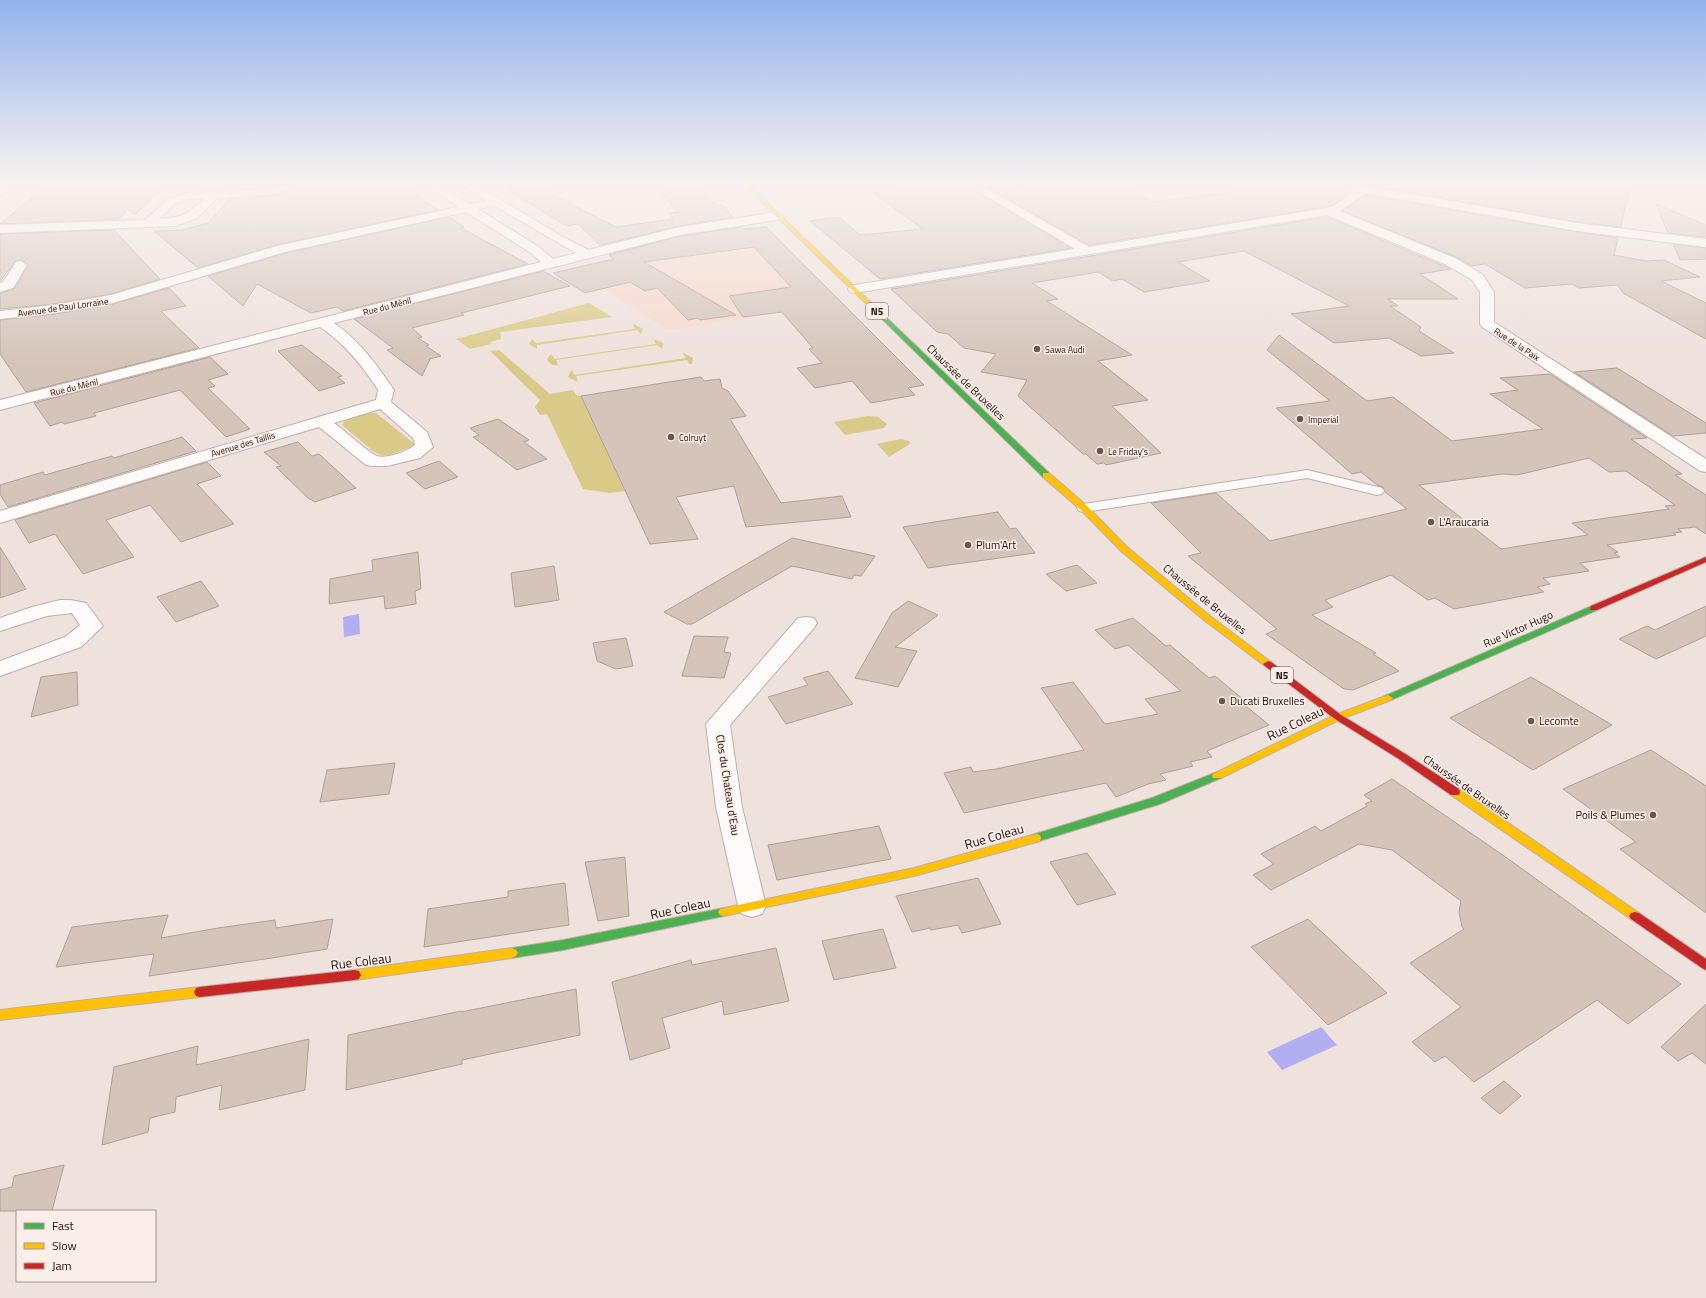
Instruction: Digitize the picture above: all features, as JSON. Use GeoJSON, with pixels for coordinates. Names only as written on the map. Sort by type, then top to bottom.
{"type":"FeatureCollection","features":[{"type":"Feature","properties":{"kind":"main road","name":"Chaussée de Bruxelles"},"geometry":{"type":"LineString","coordinates":[[805,244],[1054,483],[1084,508],[1124,549],[1207,618],[1338,717],[1403,757],[1706,965]]}},
{"type":"Feature","properties":{"kind":"main road","name":"Rue Victor Hugo"},"geometry":{"type":"LineString","coordinates":[[1338,717],[1394,696],[1706,559]]}},
{"type":"Feature","properties":{"kind":"main road","name":"Rue Coleau"},"geometry":{"type":"LineString","coordinates":[[0,1015],[412,968],[563,945],[914,872],[1081,825],[1156,801],[1202,783],[1338,717]]}},
{"type":"Feature","properties":{"kind":"street","name":"Avenue de Paul Lorraine"},"geometry":{"type":"LineString","coordinates":[[0,315],[60,308],[113,299],[281,249],[304,244]]}},
{"type":"Feature","properties":{"kind":"street"},"geometry":{"type":"LineString","coordinates":[[524,244],[535,250],[550,263]]}},
{"type":"Feature","properties":{"kind":"street"},"geometry":{"type":"LineString","coordinates":[[566,244],[588,254]]}},
{"type":"Feature","properties":{"kind":"street","name":"Rue du Ménil"},"geometry":{"type":"LineString","coordinates":[[0,406],[630,244]]}},
{"type":"Feature","properties":{"kind":"street"},"geometry":{"type":"LineString","coordinates":[[1075,244],[1086,250]]}},
{"type":"Feature","properties":{"kind":"street"},"geometry":{"type":"LineString","coordinates":[[854,289],[1126,244]]}},
{"type":"Feature","properties":{"kind":"street","name":"Rue de la Paix"},"geometry":{"type":"LineString","coordinates":[[1407,244],[1450,261],[1477,277],[1487,292],[1487,324],[1706,467]]}},
{"type":"Feature","properties":{"kind":"street"},"geometry":{"type":"LineString","coordinates":[[0,288],[8,285],[22,265]]}},
{"type":"Feature","properties":{"kind":"street"},"geometry":{"type":"LineString","coordinates":[[322,421],[372,461],[387,461],[414,454],[424,447],[421,436],[383,403],[386,390],[367,360],[337,331],[324,323]]}},
{"type":"Feature","properties":{"kind":"street","name":"Avenue des Taillis"},"geometry":{"type":"LineString","coordinates":[[0,518],[383,403]]}},
{"type":"Feature","properties":{"kind":"street"},"geometry":{"type":"LineString","coordinates":[[0,625],[30,614],[70,604],[79,606],[92,626],[73,642],[0,669]]}},
{"type":"Feature","properties":{"kind":"street","name":"Clos du Chateau d'Eau"},"geometry":{"type":"LineString","coordinates":[[752,906],[729,807],[718,724],[806,624]]}},
{"type":"Feature","properties":{"kind":"lane"},"geometry":{"type":"LineString","coordinates":[[1084,508],[1307,474],[1377,490]]}},
{"type":"Feature","properties":{"kind":"shaded area"},"geometry":{"type":"Polygon","coordinates":[[[683,244],[784,244],[824,284],[785,288],[747,306],[758,317],[668,330],[571,268],[683,244]]]}},
{"type":"Feature","properties":{"kind":"shaded area"},"geometry":{"type":"Polygon","coordinates":[[[589,303],[612,317],[500,332],[501,339],[490,342],[492,344],[470,349],[456,339],[589,303]]]}},
{"type":"Feature","properties":{"kind":"shaded area"},"geometry":{"type":"Polygon","coordinates":[[[634,324],[643,329],[641,334],[637,330],[537,345],[537,349],[529,344],[532,339],[536,343],[635,329],[634,324]]]}},
{"type":"Feature","properties":{"kind":"shaded area"},"geometry":{"type":"Polygon","coordinates":[[[654,339],[663,343],[662,349],[657,345],[556,360],[558,365],[551,364],[547,359],[551,354],[555,359],[656,344],[654,339]]]}},
{"type":"Feature","properties":{"kind":"shaded area"},"geometry":{"type":"Polygon","coordinates":[[[499,350],[550,394],[573,390],[576,395],[581,396],[625,491],[610,493],[583,489],[547,414],[540,415],[535,407],[540,400],[490,351],[499,350]]]}},
{"type":"Feature","properties":{"kind":"shaded area"},"geometry":{"type":"Polygon","coordinates":[[[684,353],[693,358],[692,364],[689,364],[687,360],[576,376],[578,382],[568,377],[571,370],[575,375],[686,358],[683,354],[684,353]]]}},
{"type":"Feature","properties":{"kind":"shaded area"},"geometry":{"type":"Polygon","coordinates":[[[369,413],[376,413],[416,445],[390,455],[381,455],[374,452],[342,425],[350,418],[369,413]]]}},
{"type":"Feature","properties":{"kind":"shaded area"},"geometry":{"type":"Polygon","coordinates":[[[868,416],[878,417],[887,424],[884,428],[845,435],[834,422],[868,416]]]}},
{"type":"Feature","properties":{"kind":"shaded area"},"geometry":{"type":"Polygon","coordinates":[[[901,439],[909,441],[910,444],[889,457],[877,444],[901,439]]]}},
{"type":"Feature","properties":{"kind":"water"},"geometry":{"type":"Polygon","coordinates":[[[359,614],[360,634],[344,637],[343,617],[359,614]]]}},
{"type":"Feature","properties":{"kind":"water"},"geometry":{"type":"Polygon","coordinates":[[[1321,1027],[1337,1045],[1282,1070],[1267,1052],[1321,1027]]]}},
{"type":"Feature","properties":{"kind":"building"},"geometry":{"type":"Polygon","coordinates":[[[0,244],[127,244],[160,279],[111,294],[54,304],[0,309],[0,293],[14,289],[28,265],[22,260],[16,261],[0,281],[0,244]]]}},
{"type":"Feature","properties":{"kind":"building"},"geometry":{"type":"Polygon","coordinates":[[[169,244],[284,244],[277,245],[198,268],[169,244]]]}},
{"type":"Feature","properties":{"kind":"building"},"geometry":{"type":"Polygon","coordinates":[[[328,244],[490,244],[528,264],[343,311],[337,307],[311,313],[257,284],[243,306],[208,276],[285,253],[328,244]]]}},
{"type":"Feature","properties":{"kind":"building"},"geometry":{"type":"Polygon","coordinates":[[[652,244],[783,244],[924,385],[908,388],[915,395],[871,403],[852,381],[815,388],[797,368],[822,363],[809,349],[813,348],[782,312],[743,317],[729,296],[791,287],[754,247],[644,262],[736,315],[700,320],[698,318],[688,320],[657,288],[645,291],[630,282],[585,293],[553,273],[614,259],[609,255],[652,244]]]}},
{"type":"Feature","properties":{"kind":"building"},"geometry":{"type":"Polygon","coordinates":[[[837,244],[1064,244],[1071,248],[880,279],[837,244]]]}},
{"type":"Feature","properties":{"kind":"building"},"geometry":{"type":"Polygon","coordinates":[[[1166,244],[1390,244],[1451,269],[1420,274],[1458,299],[1388,299],[1398,306],[1390,306],[1421,327],[1419,331],[1454,353],[1421,356],[1389,338],[1334,343],[1291,314],[1349,306],[1244,251],[1178,262],[1210,281],[1144,292],[1122,279],[1113,281],[1098,272],[1032,283],[1058,299],[1047,301],[1132,355],[1098,361],[1148,400],[1112,406],[1161,453],[1106,465],[1104,463],[1097,464],[1086,454],[1083,454],[1018,396],[1027,380],[981,372],[996,354],[964,348],[948,334],[937,332],[891,289],[1166,244]]]}},
{"type":"Feature","properties":{"kind":"building"},"geometry":{"type":"Polygon","coordinates":[[[1423,244],[1617,244],[1614,255],[1646,261],[1664,260],[1700,277],[1661,281],[1706,303],[1706,339],[1623,293],[1618,285],[1579,288],[1572,284],[1525,288],[1485,264],[1472,266],[1456,257],[1423,244]]]}},
{"type":"Feature","properties":{"kind":"building"},"geometry":{"type":"Polygon","coordinates":[[[1673,244],[1706,248],[1706,259],[1680,260],[1673,244]]]}},
{"type":"Feature","properties":{"kind":"building"},"geometry":{"type":"Polygon","coordinates":[[[543,271],[570,286],[461,313],[464,315],[412,328],[422,337],[418,338],[429,345],[426,346],[441,356],[430,359],[422,376],[387,350],[393,348],[354,319],[543,271]]]}},
{"type":"Feature","properties":{"kind":"building"},"geometry":{"type":"Polygon","coordinates":[[[169,288],[186,306],[161,311],[199,348],[26,392],[0,354],[0,320],[54,314],[113,304],[169,288]]]}},
{"type":"Feature","properties":{"kind":"building"},"geometry":{"type":"Polygon","coordinates":[[[1279,335],[1367,401],[1393,397],[1452,441],[1543,429],[1490,394],[1518,390],[1500,378],[1550,374],[1647,438],[1631,439],[1682,474],[1675,475],[1706,495],[1706,534],[1695,527],[1678,529],[1682,532],[1673,533],[1676,535],[1607,545],[1618,552],[1614,553],[1620,557],[1580,563],[1589,571],[1543,578],[1550,584],[1537,587],[1544,592],[1454,609],[1435,598],[1428,600],[1391,575],[1325,600],[1333,607],[1312,615],[1376,653],[1373,654],[1399,671],[1353,690],[1344,689],[1266,634],[1277,629],[1188,556],[1201,553],[1151,503],[1216,493],[1270,541],[1407,509],[1385,492],[1383,487],[1377,485],[1361,472],[1352,474],[1276,408],[1330,401],[1267,350],[1279,335]],[[1589,458],[1517,475],[1502,474],[1419,485],[1501,549],[1588,535],[1572,523],[1669,509],[1665,506],[1675,505],[1626,471],[1609,472],[1589,458]]]}},
{"type":"Feature","properties":{"kind":"building"},"geometry":{"type":"Polygon","coordinates":[[[302,345],[342,376],[338,377],[345,383],[319,391],[278,351],[302,345]]]}},
{"type":"Feature","properties":{"kind":"building"},"geometry":{"type":"Polygon","coordinates":[[[210,357],[228,374],[208,380],[215,386],[208,388],[250,429],[226,437],[180,390],[94,413],[96,416],[64,424],[62,422],[50,426],[34,403],[210,357]]]}},
{"type":"Feature","properties":{"kind":"building"},"geometry":{"type":"Polygon","coordinates":[[[1617,368],[1706,423],[1706,433],[1673,436],[1574,372],[1617,368]]]}},
{"type":"Feature","properties":{"kind":"building","name":"Colruyt"},"geometry":{"type":"Polygon","coordinates":[[[701,377],[704,381],[720,379],[722,388],[728,391],[746,416],[730,419],[781,503],[842,496],[851,517],[746,527],[734,486],[676,497],[698,539],[650,544],[581,396],[701,377]]]}},
{"type":"Feature","properties":{"kind":"building"},"geometry":{"type":"Polygon","coordinates":[[[498,419],[529,440],[524,442],[547,459],[517,470],[473,437],[479,435],[470,428],[498,419]]]}},
{"type":"Feature","properties":{"kind":"building"},"geometry":{"type":"Polygon","coordinates":[[[182,437],[196,451],[8,507],[0,494],[0,485],[43,472],[45,475],[112,456],[114,458],[182,437]]]}},
{"type":"Feature","properties":{"kind":"building"},"geometry":{"type":"Polygon","coordinates":[[[298,442],[312,456],[319,454],[356,488],[315,502],[308,498],[276,467],[281,466],[264,452],[298,442]]]}},
{"type":"Feature","properties":{"kind":"building"},"geometry":{"type":"Polygon","coordinates":[[[439,461],[458,477],[425,489],[406,473],[439,461]]]}},
{"type":"Feature","properties":{"kind":"building"},"geometry":{"type":"Polygon","coordinates":[[[207,462],[221,476],[197,484],[234,524],[181,542],[150,505],[106,520],[134,557],[83,574],[55,534],[29,543],[15,520],[207,462]]]}},
{"type":"Feature","properties":{"kind":"building","name":"Plum'Art"},"geometry":{"type":"Polygon","coordinates":[[[998,512],[1010,529],[1016,528],[1035,553],[928,568],[903,527],[998,512]]]}},
{"type":"Feature","properties":{"kind":"building"},"geometry":{"type":"Polygon","coordinates":[[[792,538],[875,556],[861,576],[854,575],[852,579],[792,566],[692,624],[687,624],[664,612],[792,538]]]}},
{"type":"Feature","properties":{"kind":"building"},"geometry":{"type":"Polygon","coordinates":[[[0,547],[26,589],[0,598],[0,547]]]}},
{"type":"Feature","properties":{"kind":"building"},"geometry":{"type":"Polygon","coordinates":[[[418,552],[421,589],[415,591],[416,604],[385,609],[384,596],[329,604],[330,579],[373,571],[372,560],[418,552]]]}},
{"type":"Feature","properties":{"kind":"building"},"geometry":{"type":"Polygon","coordinates":[[[1077,565],[1097,583],[1066,591],[1046,574],[1077,565]]]}},
{"type":"Feature","properties":{"kind":"building"},"geometry":{"type":"Polygon","coordinates":[[[554,566],[559,600],[515,607],[511,573],[554,566]]]}},
{"type":"Feature","properties":{"kind":"building"},"geometry":{"type":"Polygon","coordinates":[[[201,581],[219,606],[176,622],[157,597],[201,581]]]}},
{"type":"Feature","properties":{"kind":"building"},"geometry":{"type":"Polygon","coordinates":[[[908,601],[938,615],[895,647],[917,651],[898,687],[855,678],[892,613],[908,601]]]}},
{"type":"Feature","properties":{"kind":"building"},"geometry":{"type":"Polygon","coordinates":[[[1706,606],[1706,636],[1656,659],[1619,639],[1647,626],[1655,630],[1706,606]]]}},
{"type":"Feature","properties":{"kind":"building"},"geometry":{"type":"Polygon","coordinates":[[[1133,618],[1166,646],[1170,645],[1209,678],[1215,676],[1244,700],[1241,702],[1269,725],[1207,751],[1212,757],[1190,762],[1193,766],[1160,774],[1166,780],[1148,784],[1116,797],[1106,783],[964,813],[944,773],[971,767],[973,772],[996,769],[1084,750],[1041,688],[1073,682],[1105,724],[1158,714],[1145,699],[1181,691],[1128,645],[1115,649],[1095,630],[1133,618]]]}},
{"type":"Feature","properties":{"kind":"building"},"geometry":{"type":"Polygon","coordinates":[[[694,636],[728,637],[724,652],[731,653],[724,678],[682,676],[694,636]]]}},
{"type":"Feature","properties":{"kind":"building"},"geometry":{"type":"Polygon","coordinates":[[[626,638],[633,666],[616,669],[597,661],[593,643],[626,638]]]}},
{"type":"Feature","properties":{"kind":"building"},"geometry":{"type":"Polygon","coordinates":[[[828,671],[853,704],[786,724],[768,697],[808,685],[803,678],[828,671]]]}},
{"type":"Feature","properties":{"kind":"building"},"geometry":{"type":"Polygon","coordinates":[[[77,672],[78,705],[31,717],[41,677],[77,672]]]}},
{"type":"Feature","properties":{"kind":"building","name":"Lecomte"},"geometry":{"type":"Polygon","coordinates":[[[1531,677],[1612,725],[1533,770],[1450,718],[1531,677]]]}},
{"type":"Feature","properties":{"kind":"building","name":"Poils & Plumes"},"geometry":{"type":"Polygon","coordinates":[[[1651,750],[1706,786],[1706,913],[1620,849],[1636,842],[1563,789],[1651,750]]]}},
{"type":"Feature","properties":{"kind":"building"},"geometry":{"type":"Polygon","coordinates":[[[395,763],[389,794],[320,802],[327,770],[395,763]]]}},
{"type":"Feature","properties":{"kind":"building"},"geometry":{"type":"Polygon","coordinates":[[[1392,779],[1507,858],[1681,984],[1628,1024],[1597,1000],[1474,1082],[1445,1056],[1435,1062],[1412,1042],[1461,1007],[1410,963],[1464,929],[1462,927],[1459,912],[1461,901],[1392,850],[1359,844],[1271,890],[1253,875],[1274,864],[1261,854],[1315,826],[1321,831],[1367,806],[1365,804],[1372,801],[1364,795],[1392,779]]]}},
{"type":"Feature","properties":{"kind":"building"},"geometry":{"type":"Polygon","coordinates":[[[879,826],[891,859],[777,880],[768,845],[879,826]]]}},
{"type":"Feature","properties":{"kind":"building"},"geometry":{"type":"Polygon","coordinates":[[[1087,853],[1116,894],[1077,905],[1050,862],[1087,853]]]}},
{"type":"Feature","properties":{"kind":"building"},"geometry":{"type":"Polygon","coordinates":[[[625,857],[629,916],[598,921],[585,862],[625,857]]]}},
{"type":"Feature","properties":{"kind":"building"},"geometry":{"type":"Polygon","coordinates":[[[978,878],[1001,924],[962,933],[958,925],[931,930],[930,928],[912,932],[896,896],[978,878]]]}},
{"type":"Feature","properties":{"kind":"building"},"geometry":{"type":"Polygon","coordinates":[[[565,883],[569,925],[424,947],[428,909],[508,897],[508,891],[565,883]]]}},
{"type":"Feature","properties":{"kind":"building"},"geometry":{"type":"Polygon","coordinates":[[[168,915],[161,938],[275,920],[276,928],[333,919],[327,949],[149,976],[154,954],[56,967],[72,927],[168,915]]]}},
{"type":"Feature","properties":{"kind":"building"},"geometry":{"type":"Polygon","coordinates":[[[1308,919],[1387,993],[1328,1025],[1251,947],[1308,919]]]}},
{"type":"Feature","properties":{"kind":"building"},"geometry":{"type":"Polygon","coordinates":[[[883,929],[896,968],[834,980],[822,941],[883,929]]]}},
{"type":"Feature","properties":{"kind":"building"},"geometry":{"type":"Polygon","coordinates":[[[776,948],[789,1001],[724,1015],[722,1001],[662,1018],[670,1048],[630,1060],[612,982],[691,960],[692,965],[776,948]]]}},
{"type":"Feature","properties":{"kind":"building"},"geometry":{"type":"Polygon","coordinates":[[[576,989],[580,1035],[462,1060],[462,1064],[346,1090],[348,1035],[576,989]]]}},
{"type":"Feature","properties":{"kind":"building"},"geometry":{"type":"Polygon","coordinates":[[[1706,1004],[1706,1064],[1692,1053],[1678,1061],[1661,1047],[1706,1004]]]}},
{"type":"Feature","properties":{"kind":"building"},"geometry":{"type":"Polygon","coordinates":[[[309,1039],[305,1090],[219,1110],[222,1085],[176,1097],[175,1112],[150,1118],[148,1132],[102,1145],[114,1067],[198,1046],[196,1065],[309,1039]]]}},
{"type":"Feature","properties":{"kind":"building"},"geometry":{"type":"Polygon","coordinates":[[[1504,1081],[1521,1096],[1500,1114],[1481,1098],[1504,1081]]]}},
{"type":"Feature","properties":{"kind":"building"},"geometry":{"type":"Polygon","coordinates":[[[64,1165],[52,1210],[0,1211],[0,1190],[12,1187],[14,1176],[64,1165]]]}},
{"type":"Feature","properties":{"kind":"traffic: fast"},"geometry":{"type":"LineString","coordinates":[[885,319],[1046,475]]}},
{"type":"Feature","properties":{"kind":"traffic: fast"},"geometry":{"type":"LineString","coordinates":[[1388,698],[1594,608]]}},
{"type":"Feature","properties":{"kind":"traffic: fast"},"geometry":{"type":"LineString","coordinates":[[1036,838],[1156,801],[1217,776]]}},
{"type":"Feature","properties":{"kind":"traffic: fast"},"geometry":{"type":"LineString","coordinates":[[512,953],[563,945],[724,912]]}},
{"type":"Feature","properties":{"kind":"traffic: slow"},"geometry":{"type":"LineString","coordinates":[[807,244],[885,319]]}},
{"type":"Feature","properties":{"kind":"traffic: slow"},"geometry":{"type":"LineString","coordinates":[[1046,475],[1084,508],[1124,549],[1207,618],[1268,664]]}},
{"type":"Feature","properties":{"kind":"traffic: slow"},"geometry":{"type":"LineString","coordinates":[[1217,776],[1338,717],[1388,698]]}},
{"type":"Feature","properties":{"kind":"traffic: slow"},"geometry":{"type":"LineString","coordinates":[[1455,792],[1635,916]]}},
{"type":"Feature","properties":{"kind":"traffic: slow"},"geometry":{"type":"LineString","coordinates":[[724,912],[914,872],[1036,838]]}},
{"type":"Feature","properties":{"kind":"traffic: slow"},"geometry":{"type":"LineString","coordinates":[[355,975],[512,953]]}},
{"type":"Feature","properties":{"kind":"traffic: slow"},"geometry":{"type":"LineString","coordinates":[[0,1015],[200,992]]}},
{"type":"Feature","properties":{"kind":"traffic: jam"},"geometry":{"type":"LineString","coordinates":[[1594,608],[1706,559]]}},
{"type":"Feature","properties":{"kind":"traffic: jam"},"geometry":{"type":"LineString","coordinates":[[1268,664],[1338,717],[1403,757],[1455,792]]}},
{"type":"Feature","properties":{"kind":"traffic: jam"},"geometry":{"type":"LineString","coordinates":[[1635,916],[1706,965]]}},
{"type":"Feature","properties":{"kind":"traffic: jam"},"geometry":{"type":"LineString","coordinates":[[200,992],[355,975]]}},
{"type":"Feature","properties":{"kind":"place","name":"Sawa Audi"},"geometry":{"type":"Point","coordinates":[1037,349]}},
{"type":"Feature","properties":{"kind":"place","name":"Imperial"},"geometry":{"type":"Point","coordinates":[1300,419]}},
{"type":"Feature","properties":{"kind":"place","name":"Colruyt"},"geometry":{"type":"Point","coordinates":[671,437]}},
{"type":"Feature","properties":{"kind":"place","name":"Le Friday's"},"geometry":{"type":"Point","coordinates":[1100,451]}},
{"type":"Feature","properties":{"kind":"place","name":"L'Araucaria"},"geometry":{"type":"Point","coordinates":[1431,522]}},
{"type":"Feature","properties":{"kind":"place","name":"Plum'Art"},"geometry":{"type":"Point","coordinates":[968,545]}},
{"type":"Feature","properties":{"kind":"place","name":"Ducati Bruxelles"},"geometry":{"type":"Point","coordinates":[1222,701]}},
{"type":"Feature","properties":{"kind":"place","name":"Lecomte"},"geometry":{"type":"Point","coordinates":[1531,721]}},
{"type":"Feature","properties":{"kind":"place","name":"Poils & Plumes"},"geometry":{"type":"Point","coordinates":[1653,815]}}]}
